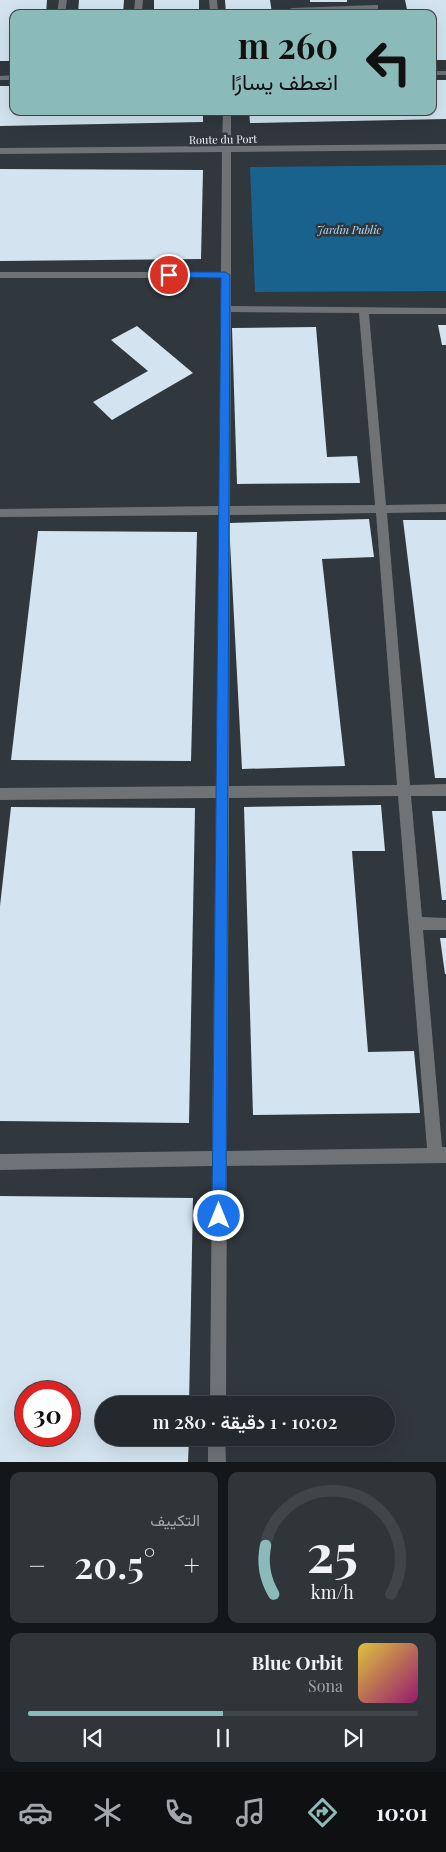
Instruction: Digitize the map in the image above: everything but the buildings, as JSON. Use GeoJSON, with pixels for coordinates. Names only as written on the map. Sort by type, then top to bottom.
{"type":"FeatureCollection","features":[{"type":"Feature","properties":{"kind":"street"},"geometry":{"type":"LineString","coordinates":[[325,10],[375,7]]}},
{"type":"Feature","properties":{"kind":"street"},"geometry":{"type":"LineString","coordinates":[[218,1396],[226,115]]}},
{"type":"Feature","properties":{"kind":"street","name":"Route du Port"},"geometry":{"type":"LineString","coordinates":[[0,151],[446,147]]}},
{"type":"Feature","properties":{"kind":"street"},"geometry":{"type":"LineString","coordinates":[[0,275],[225,275]]}},
{"type":"Feature","properties":{"kind":"street"},"geometry":{"type":"LineString","coordinates":[[225,309],[446,311]]}},
{"type":"Feature","properties":{"kind":"street"},"geometry":{"type":"LineString","coordinates":[[0,1162],[440,1155],[415,923],[364,310]]}},
{"type":"Feature","properties":{"kind":"street"},"geometry":{"type":"LineString","coordinates":[[0,513],[446,508]]}},
{"type":"Feature","properties":{"kind":"street"},"geometry":{"type":"LineString","coordinates":[[0,794],[446,790]]}},
{"type":"Feature","properties":{"kind":"street"},"geometry":{"type":"LineString","coordinates":[[415,923],[446,924]]}},
{"type":"Feature","properties":{"kind":"street"},"geometry":{"type":"LineString","coordinates":[[217,1446],[217,1462]]}},
{"type":"Feature","properties":{"kind":"green space","name":"Jardin Public"},"geometry":{"type":"Polygon","coordinates":[[[446,165],[446,291],[255,292],[250,167],[446,165]]]}},
{"type":"Feature","properties":{"kind":"route"},"geometry":{"type":"LineString","coordinates":[[169,275],[225,275],[219,1216]]}}]}
